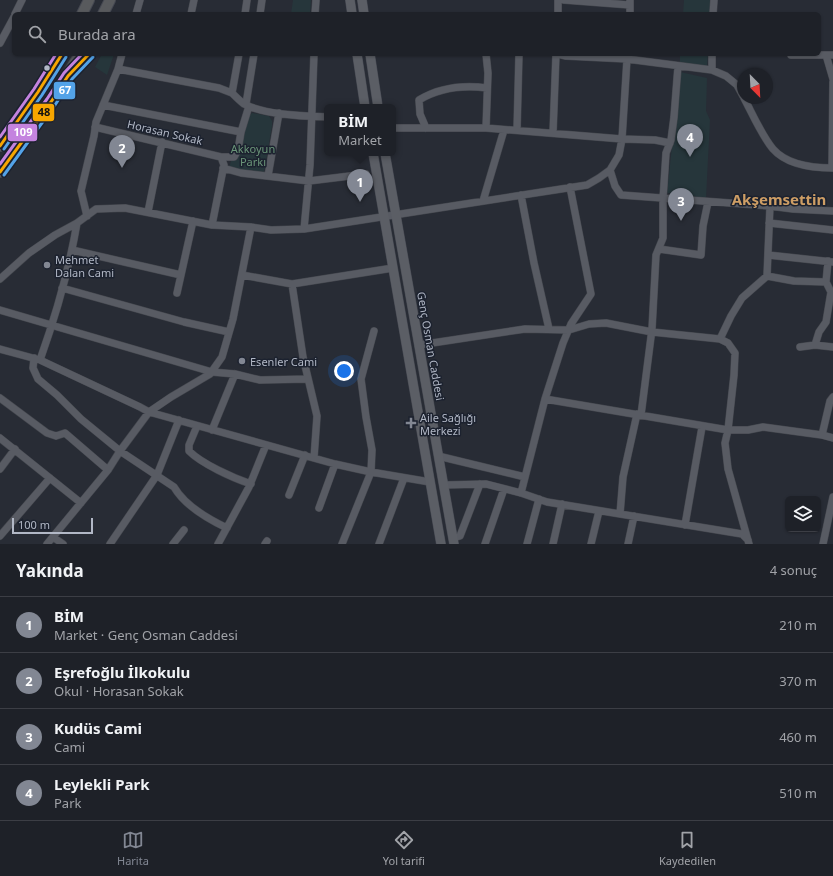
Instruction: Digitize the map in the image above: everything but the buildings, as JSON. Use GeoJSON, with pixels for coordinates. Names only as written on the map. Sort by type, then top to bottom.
{"type":"FeatureCollection","features":[{"type":"Feature","properties":{"kind":"highway"},"geometry":{"type":"LineString","coordinates":[[83,12],[89,0]]}},
{"type":"Feature","properties":{"kind":"highway"},"geometry":{"type":"LineString","coordinates":[[88,12],[93,0]]}},
{"type":"Feature","properties":{"kind":"highway"},"geometry":{"type":"LineString","coordinates":[[104,12],[110,0]]}},
{"type":"Feature","properties":{"kind":"highway"},"geometry":{"type":"LineString","coordinates":[[112,12],[116,0]]}},
{"type":"Feature","properties":{"kind":"highway"},"geometry":{"type":"LineString","coordinates":[[0,146],[38,92],[61,56]]}},
{"type":"Feature","properties":{"kind":"highway"},"geometry":{"type":"LineString","coordinates":[[0,172],[51,102],[79,56]]}},
{"type":"Feature","properties":{"kind":"highway"},"geometry":{"type":"LineString","coordinates":[[68,76],[87,56]]}},
{"type":"Feature","properties":{"kind":"main road"},"geometry":{"type":"LineString","coordinates":[[350,0],[352,12]]}},
{"type":"Feature","properties":{"kind":"main road"},"geometry":{"type":"LineString","coordinates":[[362,0],[364,12]]}},
{"type":"Feature","properties":{"kind":"main road"},"geometry":{"type":"LineString","coordinates":[[358,56],[366,104]]}},
{"type":"Feature","properties":{"kind":"main road"},"geometry":{"type":"LineString","coordinates":[[370,56],[378,104]]}},
{"type":"Feature","properties":{"kind":"main road"},"geometry":{"type":"LineString","coordinates":[[374,156],[441,544]]}},
{"type":"Feature","properties":{"kind":"main road","name":"Genç Osman Caddesi"},"geometry":{"type":"LineString","coordinates":[[386,156],[453,541]]}},
{"type":"Feature","properties":{"kind":"street"},"geometry":{"type":"LineString","coordinates":[[16,12],[22,0]]}},
{"type":"Feature","properties":{"kind":"street"},"geometry":{"type":"LineString","coordinates":[[137,12],[140,0]]}},
{"type":"Feature","properties":{"kind":"street"},"geometry":{"type":"LineString","coordinates":[[191,12],[194,0]]}},
{"type":"Feature","properties":{"kind":"street"},"geometry":{"type":"LineString","coordinates":[[245,12],[247,0]]}},
{"type":"Feature","properties":{"kind":"street"},"geometry":{"type":"LineString","coordinates":[[260,12],[262,0]]}},
{"type":"Feature","properties":{"kind":"street"},"geometry":{"type":"LineString","coordinates":[[315,12],[316,0]]}},
{"type":"Feature","properties":{"kind":"street"},"geometry":{"type":"LineString","coordinates":[[558,0],[558,12]]}},
{"type":"Feature","properties":{"kind":"street"},"geometry":{"type":"LineString","coordinates":[[564,0],[630,2]]}},
{"type":"Feature","properties":{"kind":"street"},"geometry":{"type":"LineString","coordinates":[[713,12],[714,0]]}},
{"type":"Feature","properties":{"kind":"street"},"geometry":{"type":"LineString","coordinates":[[0,42],[12,25]]}},
{"type":"Feature","properties":{"kind":"street"},"geometry":{"type":"LineString","coordinates":[[833,46],[831,55],[833,79]]}},
{"type":"Feature","properties":{"kind":"street"},"geometry":{"type":"LineString","coordinates":[[87,216],[81,191],[96,122],[118,69],[121,56]]}},
{"type":"Feature","properties":{"kind":"street"},"geometry":{"type":"LineString","coordinates":[[232,93],[239,56]]}},
{"type":"Feature","properties":{"kind":"street"},"geometry":{"type":"LineString","coordinates":[[212,225],[223,167],[221,157],[234,157],[238,150],[247,105],[254,56]]}},
{"type":"Feature","properties":{"kind":"street"},"geometry":{"type":"LineString","coordinates":[[304,229],[312,116],[314,56]]}},
{"type":"Feature","properties":{"kind":"street"},"geometry":{"type":"LineString","coordinates":[[486,56],[488,73],[486,128]]}},
{"type":"Feature","properties":{"kind":"street"},"geometry":{"type":"LineString","coordinates":[[517,130],[519,56]]}},
{"type":"Feature","properties":{"kind":"street"},"geometry":{"type":"LineString","coordinates":[[553,133],[557,56]]}},
{"type":"Feature","properties":{"kind":"street"},"geometry":{"type":"LineString","coordinates":[[566,56],[627,57],[712,70],[726,76],[737,86]]}},
{"type":"Feature","properties":{"kind":"street"},"geometry":{"type":"LineString","coordinates":[[712,56],[712,70]]}},
{"type":"Feature","properties":{"kind":"street"},"geometry":{"type":"LineString","coordinates":[[0,279],[36,248],[55,235],[77,223],[96,209],[125,208],[212,225],[251,227],[271,230],[304,229],[587,185],[610,170],[619,155],[622,139],[627,57]]}},
{"type":"Feature","properties":{"kind":"street"},"geometry":{"type":"LineString","coordinates":[[620,514],[623,477],[639,415],[652,332],[656,256],[663,238],[663,199],[666,153],[670,143],[674,117],[678,66]]}},
{"type":"Feature","properties":{"kind":"street"},"geometry":{"type":"LineString","coordinates":[[118,69],[219,88],[232,93],[247,105],[256,108],[279,113],[324,117]]}},
{"type":"Feature","properties":{"kind":"street"},"geometry":{"type":"LineString","coordinates":[[748,104],[774,150],[790,161],[813,168],[832,168],[833,82]]}},
{"type":"Feature","properties":{"kind":"street"},"geometry":{"type":"LineString","coordinates":[[426,128],[420,114],[419,100],[428,95],[448,89],[472,86],[487,88]]}},
{"type":"Feature","properties":{"kind":"street"},"geometry":{"type":"LineString","coordinates":[[103,105],[241,132]]}},
{"type":"Feature","properties":{"kind":"street"},"geometry":{"type":"LineString","coordinates":[[268,176],[279,113]]}},
{"type":"Feature","properties":{"kind":"street","name":"Horasan Sokak"},"geometry":{"type":"LineString","coordinates":[[95,127],[221,157]]}},
{"type":"Feature","properties":{"kind":"street"},"geometry":{"type":"LineString","coordinates":[[396,128],[486,128],[622,139],[655,140],[670,143]]}},
{"type":"Feature","properties":{"kind":"street"},"geometry":{"type":"LineString","coordinates":[[483,201],[504,130]]}},
{"type":"Feature","properties":{"kind":"street"},"geometry":{"type":"LineString","coordinates":[[148,212],[162,142]]}},
{"type":"Feature","properties":{"kind":"street"},"geometry":{"type":"LineString","coordinates":[[223,167],[241,173],[308,181],[366,174]]}},
{"type":"Feature","properties":{"kind":"street"},"geometry":{"type":"LineString","coordinates":[[610,170],[615,186],[621,195],[833,211]]}},
{"type":"Feature","properties":{"kind":"street"},"geometry":{"type":"LineString","coordinates":[[521,493],[545,399],[563,343],[569,330],[591,294],[570,187]]}},
{"type":"Feature","properties":{"kind":"street"},"geometry":{"type":"LineString","coordinates":[[521,195],[534,263],[550,330]]}},
{"type":"Feature","properties":{"kind":"street"},"geometry":{"type":"LineString","coordinates":[[659,249],[701,255],[703,226],[708,202]]}},
{"type":"Feature","properties":{"kind":"street"},"geometry":{"type":"LineString","coordinates":[[720,339],[742,298],[767,276],[770,206]]}},
{"type":"Feature","properties":{"kind":"street"},"geometry":{"type":"LineString","coordinates":[[177,293],[193,221]]}},
{"type":"Feature","properties":{"kind":"street"},"geometry":{"type":"LineString","coordinates":[[77,223],[72,250],[52,324],[33,368],[38,379],[120,451],[174,487],[179,496],[210,520],[227,528]]}},
{"type":"Feature","properties":{"kind":"street"},"geometry":{"type":"LineString","coordinates":[[769,223],[833,230]]}},
{"type":"Feature","properties":{"kind":"street"},"geometry":{"type":"LineString","coordinates":[[47,544],[108,470],[149,412],[212,372],[222,357],[238,298],[251,227]]}},
{"type":"Feature","properties":{"kind":"street"},"geometry":{"type":"LineString","coordinates":[[72,250],[181,275]]}},
{"type":"Feature","properties":{"kind":"street"},"geometry":{"type":"LineString","coordinates":[[768,255],[830,261],[826,282],[831,292],[830,300],[826,322],[819,332],[815,345]]}},
{"type":"Feature","properties":{"kind":"street"},"geometry":{"type":"LineString","coordinates":[[242,275],[292,284],[393,268]]}},
{"type":"Feature","properties":{"kind":"street"},"geometry":{"type":"LineString","coordinates":[[767,276],[794,282],[826,282]]}},
{"type":"Feature","properties":{"kind":"street"},"geometry":{"type":"LineString","coordinates":[[292,284],[303,357],[317,416],[314,458]]}},
{"type":"Feature","properties":{"kind":"street"},"geometry":{"type":"LineString","coordinates":[[62,288],[184,322],[229,332]]}},
{"type":"Feature","properties":{"kind":"street"},"geometry":{"type":"LineString","coordinates":[[0,310],[212,372],[235,374],[260,380],[308,379]]}},
{"type":"Feature","properties":{"kind":"street"},"geometry":{"type":"LineString","coordinates":[[419,346],[525,329],[569,330],[589,324],[606,323],[652,332],[720,339],[728,342],[735,353],[728,430],[725,443],[728,468],[750,542]]}},
{"type":"Feature","properties":{"kind":"street"},"geometry":{"type":"LineString","coordinates":[[342,544],[371,472],[372,450],[361,379],[374,331]]}},
{"type":"Feature","properties":{"kind":"street"},"geometry":{"type":"LineString","coordinates":[[800,347],[815,345],[833,347]]}},
{"type":"Feature","properties":{"kind":"street"},"geometry":{"type":"LineString","coordinates":[[0,349],[37,359],[149,412],[335,464],[430,482]]}},
{"type":"Feature","properties":{"kind":"street"},"geometry":{"type":"LineString","coordinates":[[212,430],[235,374]]}},
{"type":"Feature","properties":{"kind":"street"},"geometry":{"type":"LineString","coordinates":[[822,435],[830,401],[833,397]]}},
{"type":"Feature","properties":{"kind":"street"},"geometry":{"type":"LineString","coordinates":[[0,398],[47,433],[56,436],[65,434],[108,470]]}},
{"type":"Feature","properties":{"kind":"street"},"geometry":{"type":"LineString","coordinates":[[545,399],[666,419],[702,427],[728,430],[748,430],[763,427],[822,435],[833,438]]}},
{"type":"Feature","properties":{"kind":"street"},"geometry":{"type":"LineString","coordinates":[[110,544],[157,475],[179,420]]}},
{"type":"Feature","properties":{"kind":"street"},"geometry":{"type":"LineString","coordinates":[[197,426],[189,445],[189,451],[194,456],[229,475],[251,484]]}},
{"type":"Feature","properties":{"kind":"street"},"geometry":{"type":"LineString","coordinates":[[685,525],[702,427]]}},
{"type":"Feature","properties":{"kind":"street"},"geometry":{"type":"LineString","coordinates":[[0,438],[81,503]]}},
{"type":"Feature","properties":{"kind":"street"},"geometry":{"type":"LineString","coordinates":[[218,544],[251,484],[266,445]]}},
{"type":"Feature","properties":{"kind":"street"},"geometry":{"type":"LineString","coordinates":[[0,469],[15,449]]}},
{"type":"Feature","properties":{"kind":"street"},"geometry":{"type":"LineString","coordinates":[[289,495],[305,455]]}},
{"type":"Feature","properties":{"kind":"street"},"geometry":{"type":"LineString","coordinates":[[438,456],[525,477]]}},
{"type":"Feature","properties":{"kind":"street"},"geometry":{"type":"LineString","coordinates":[[319,508],[335,464]]}},
{"type":"Feature","properties":{"kind":"street"},"geometry":{"type":"LineString","coordinates":[[0,536],[50,478]]}},
{"type":"Feature","properties":{"kind":"street"},"geometry":{"type":"LineString","coordinates":[[379,544],[404,478]]}},
{"type":"Feature","properties":{"kind":"street"},"geometry":{"type":"LineString","coordinates":[[444,485],[480,484],[562,504],[742,534],[750,542]]}},
{"type":"Feature","properties":{"kind":"street"},"geometry":{"type":"LineString","coordinates":[[453,541],[460,536],[480,484]]}},
{"type":"Feature","properties":{"kind":"street"},"geometry":{"type":"LineString","coordinates":[[485,544],[504,489]]}},
{"type":"Feature","properties":{"kind":"street"},"geometry":{"type":"LineString","coordinates":[[823,544],[829,531],[833,497]]}},
{"type":"Feature","properties":{"kind":"street"},"geometry":{"type":"LineString","coordinates":[[527,544],[539,499]]}},
{"type":"Feature","properties":{"kind":"street"},"geometry":{"type":"LineString","coordinates":[[553,544],[562,504]]}},
{"type":"Feature","properties":{"kind":"street"},"geometry":{"type":"LineString","coordinates":[[591,544],[599,511]]}},
{"type":"Feature","properties":{"kind":"street"},"geometry":{"type":"LineString","coordinates":[[628,544],[634,516]]}},
{"type":"Feature","properties":{"kind":"street"},"geometry":{"type":"LineString","coordinates":[[173,544],[184,530]]}},
{"type":"Feature","properties":{"kind":"street"},"geometry":{"type":"LineString","coordinates":[[53,537],[63,544]]}},
{"type":"Feature","properties":{"kind":"green space"},"geometry":{"type":"Polygon","coordinates":[[[293,0],[311,0],[310,12],[291,12],[293,0]]]}},
{"type":"Feature","properties":{"kind":"green space"},"geometry":{"type":"Polygon","coordinates":[[[684,0],[710,0],[710,12],[683,12],[684,0]]]}},
{"type":"Feature","properties":{"kind":"green space"},"geometry":{"type":"Polygon","coordinates":[[[101,56],[113,56],[107,75],[95,67],[101,56]]]}},
{"type":"Feature","properties":{"kind":"green space"},"geometry":{"type":"Polygon","coordinates":[[[680,56],[708,56],[707,66],[680,63],[680,56]]]}},
{"type":"Feature","properties":{"kind":"green space"},"geometry":{"type":"Polygon","coordinates":[[[680,72],[707,78],[706,111],[710,120],[706,198],[667,193],[680,72]]]}},
{"type":"Feature","properties":{"kind":"green space","name":"Akkoyun Parkı"},"geometry":{"type":"Polygon","coordinates":[[[252,113],[269,116],[272,121],[264,172],[229,168],[231,161],[238,157],[248,117],[252,113]]]}},
{"type":"Feature","properties":{"kind":"transit line","name":"109"},"geometry":{"type":"LineString","coordinates":[[0,137],[34,89],[55,56]]}},
{"type":"Feature","properties":{"kind":"transit line","name":"48"},"geometry":{"type":"LineString","coordinates":[[0,146],[38,92],[61,56]]}},
{"type":"Feature","properties":{"kind":"transit line","name":"109"},"geometry":{"type":"LineString","coordinates":[[0,164],[64,73],[80,56]]}},
{"type":"Feature","properties":{"kind":"transit line","name":"48"},"geometry":{"type":"LineString","coordinates":[[0,172],[68,76],[87,56]]}},
{"type":"Feature","properties":{"kind":"transit line","name":"67"},"geometry":{"type":"LineString","coordinates":[[4,149],[42,95],[66,57]]}},
{"type":"Feature","properties":{"kind":"transit line","name":"67"},"geometry":{"type":"LineString","coordinates":[[4,175],[72,79],[93,57]]}},
{"type":"Feature","properties":{"kind":"place","name":"Leylekli Park"},"geometry":{"type":"Point","coordinates":[690,157]}},
{"type":"Feature","properties":{"kind":"place","name":"Eşrefoğlu İlkokulu"},"geometry":{"type":"Point","coordinates":[122,168]}},
{"type":"Feature","properties":{"kind":"place","name":"BİM"},"geometry":{"type":"Point","coordinates":[360,202]}},
{"type":"Feature","properties":{"kind":"place","name":"Kudüs Cami"},"geometry":{"type":"Point","coordinates":[681,221]}},
{"type":"Feature","properties":{"kind":"place","name":"Mehmet Dalan Cami"},"geometry":{"type":"Point","coordinates":[47,265]}},
{"type":"Feature","properties":{"kind":"place","name":"Esenler Cami"},"geometry":{"type":"Point","coordinates":[242,361]}},
{"type":"Feature","properties":{"kind":"place","name":"Aile Sağlığı Merkezi"},"geometry":{"type":"Point","coordinates":[411,423]}},
{"type":"Feature","properties":{"kind":"district","name":"Akşemsettin"},"geometry":{"type":"Point","coordinates":[779,199]}}]}
